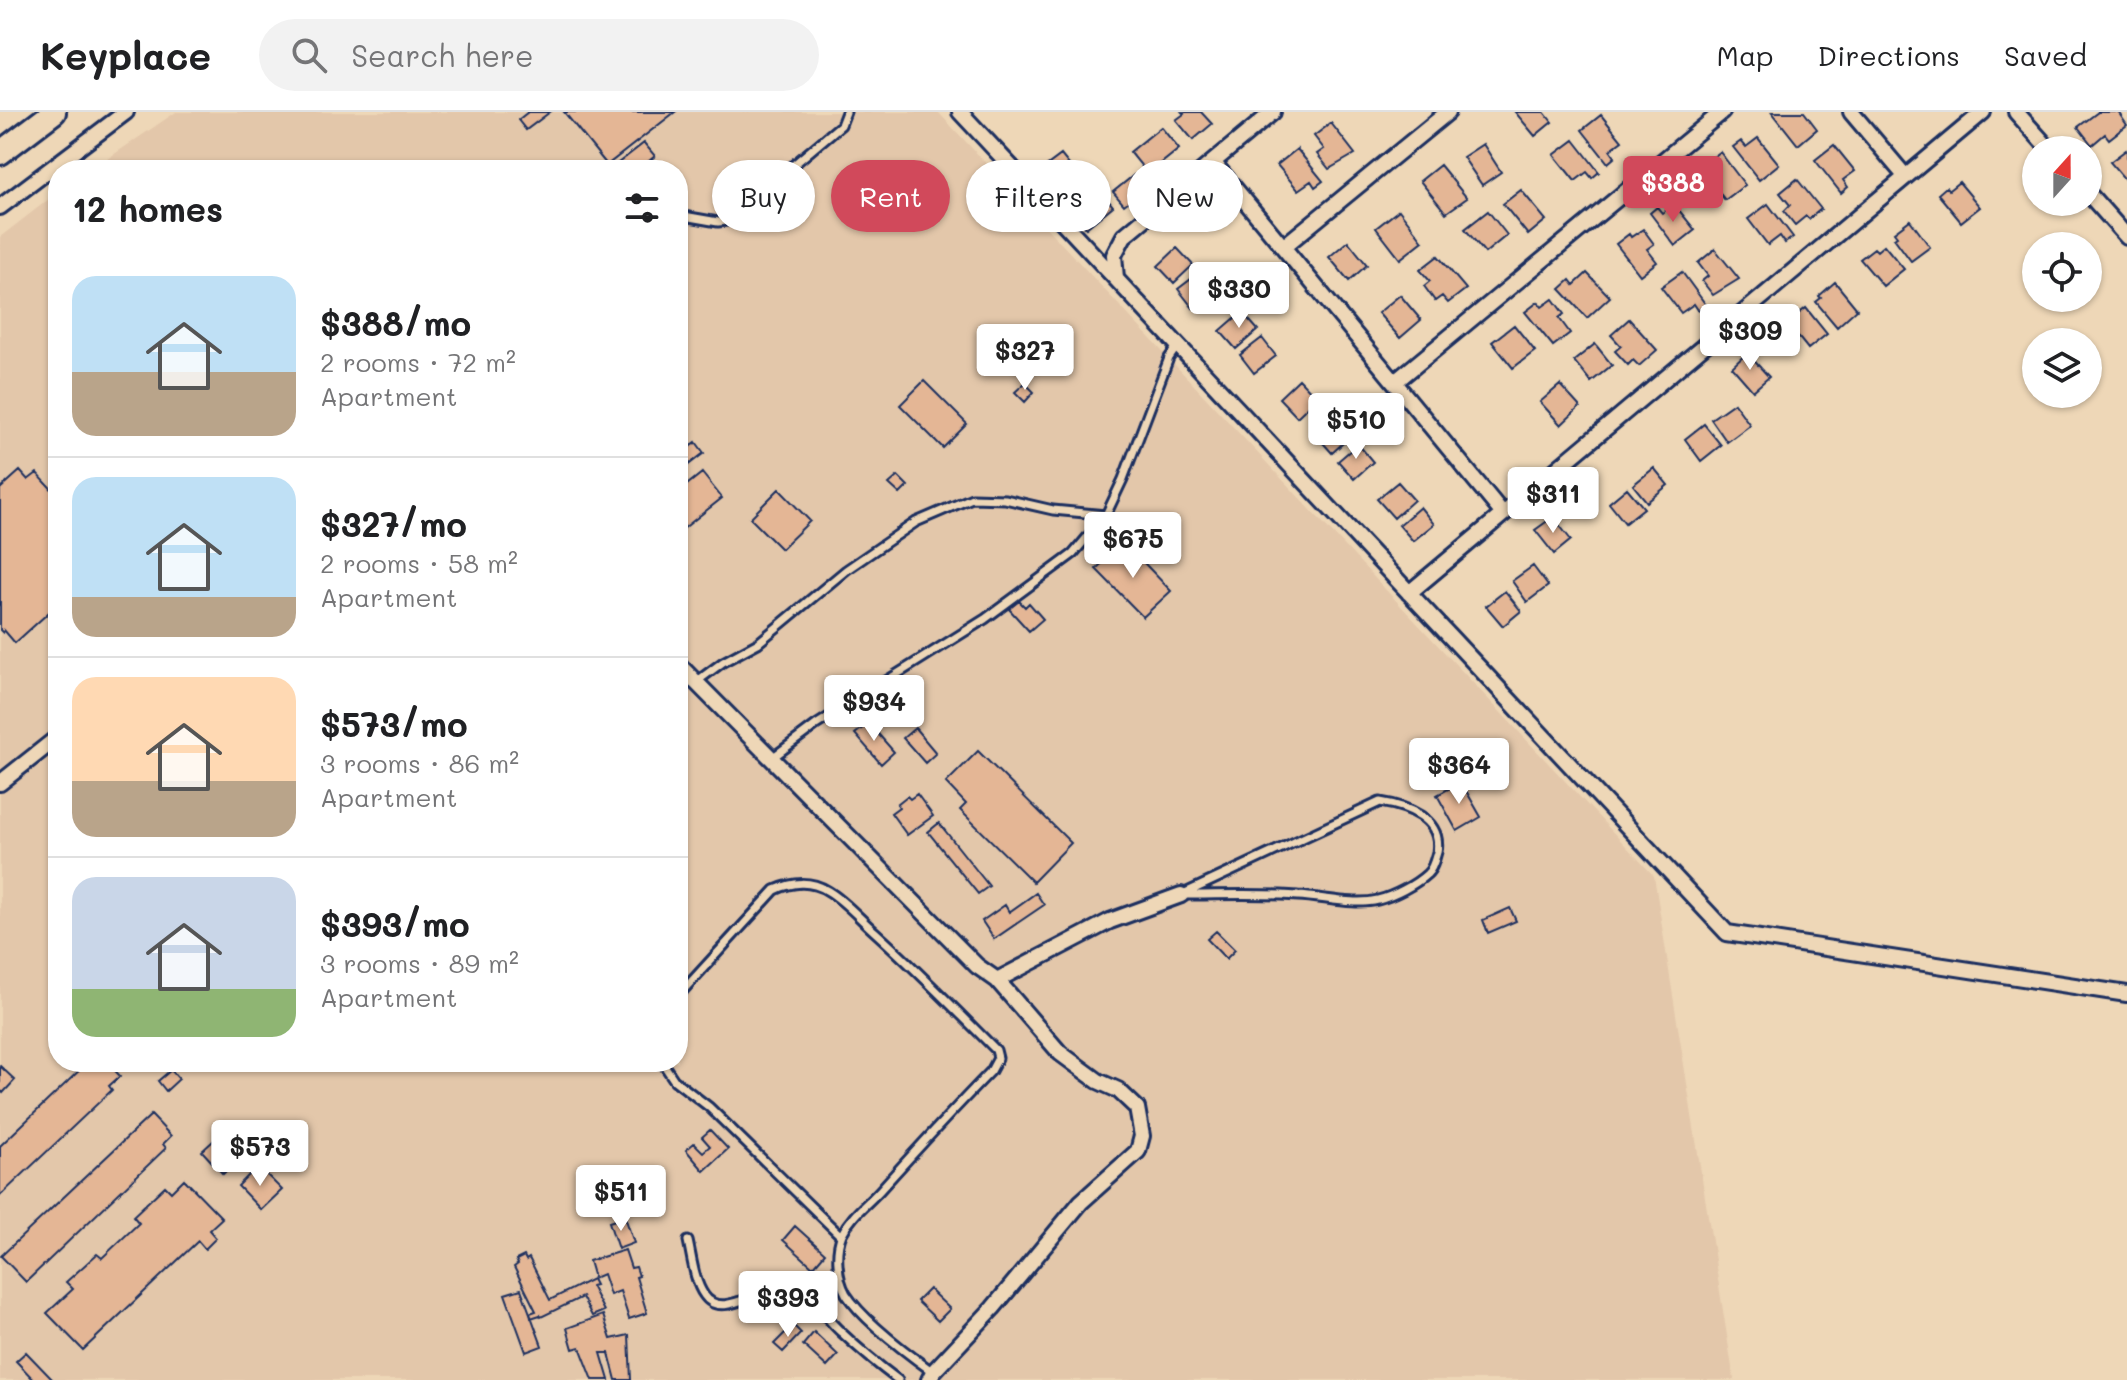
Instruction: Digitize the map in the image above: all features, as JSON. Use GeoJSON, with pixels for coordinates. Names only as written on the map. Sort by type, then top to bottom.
{"type":"FeatureCollection","features":[{"type":"Feature","properties":{"kind":"highway"},"geometry":{"type":"LineString","coordinates":[[0,153],[54,112]]}},
{"type":"Feature","properties":{"kind":"street"},"geometry":{"type":"LineString","coordinates":[[62,160],[126,112]]}},
{"type":"Feature","properties":{"kind":"street"},"geometry":{"type":"LineString","coordinates":[[960,112],[1727,933],[2127,994]]}},
{"type":"Feature","properties":{"kind":"street"},"geometry":{"type":"LineString","coordinates":[[1215,160],[1273,112]]}},
{"type":"Feature","properties":{"kind":"street"},"geometry":{"type":"LineString","coordinates":[[1283,247],[1448,112]]}},
{"type":"Feature","properties":{"kind":"street"},"geometry":{"type":"LineString","coordinates":[[1395,382],[1722,112]]}},
{"type":"Feature","properties":{"kind":"street"},"geometry":{"type":"LineString","coordinates":[[1851,112],[1905,176]]}},
{"type":"Feature","properties":{"kind":"street"},"geometry":{"type":"LineString","coordinates":[[1409,593],[1983,112]]}},
{"type":"Feature","properties":{"kind":"street"},"geometry":{"type":"LineString","coordinates":[[2016,112],[2037,136]]}},
{"type":"Feature","properties":{"kind":"street"},"geometry":{"type":"LineString","coordinates":[[0,207],[48,171]]}},
{"type":"Feature","properties":{"kind":"street"},"geometry":{"type":"LineString","coordinates":[[1243,198],[1503,514]]}},
{"type":"Feature","properties":{"kind":"street"},"geometry":{"type":"LineString","coordinates":[[2102,209],[2127,237]]}},
{"type":"Feature","properties":{"kind":"street"},"geometry":{"type":"LineString","coordinates":[[1116,278],[1114,255],[1129,232]]}},
{"type":"Feature","properties":{"kind":"street"},"geometry":{"type":"LineString","coordinates":[[688,674],[977,966],[997,980],[1060,1053],[1098,1081],[1118,1090],[1137,1108],[1142,1136],[1138,1151],[1081,1202],[993,1308],[931,1376]]}},
{"type":"Feature","properties":{"kind":"street"},"geometry":{"type":"LineString","coordinates":[[0,783],[48,745]]}},
{"type":"Feature","properties":{"kind":"street"},"geometry":{"type":"LineString","coordinates":[[997,980],[1110,921],[1181,895]]}},
{"type":"Feature","properties":{"kind":"lane"},"geometry":{"type":"LineString","coordinates":[[688,217],[727,221],[841,125],[846,112]]}},
{"type":"Feature","properties":{"kind":"lane"},"geometry":{"type":"LineString","coordinates":[[772,758],[816,725],[985,619],[1073,554],[1106,515],[1169,358],[1178,345]]}},
{"type":"Feature","properties":{"kind":"lane"},"geometry":{"type":"LineString","coordinates":[[696,682],[723,662],[758,643],[846,570],[916,522],[972,498],[1005,499],[1053,510],[1106,515]]}},
{"type":"Feature","properties":{"kind":"lane"},"geometry":{"type":"LineString","coordinates":[[1380,802],[1404,806],[1421,816],[1432,826],[1438,838],[1437,854],[1430,872],[1413,884],[1377,900],[1349,901],[1279,895],[1181,895],[1380,802]]}},
{"type":"Feature","properties":{"kind":"lane"},"geometry":{"type":"LineString","coordinates":[[688,985],[775,890],[793,882],[808,883],[827,890],[858,916],[915,967],[996,1050],[998,1058],[991,1071],[909,1155],[841,1236],[838,1265],[848,1296],[931,1376]]}},
{"type":"Feature","properties":{"kind":"lane"},"geometry":{"type":"LineString","coordinates":[[669,1072],[674,1080],[709,1107],[841,1236]]}},
{"type":"Feature","properties":{"kind":"lane"},"geometry":{"type":"LineString","coordinates":[[688,1241],[702,1293],[711,1303],[722,1307],[774,1290],[791,1288],[803,1294],[838,1330],[898,1380]]}},
{"type":"Feature","properties":{"kind":"shaded area"},"geometry":{"type":"Polygon","coordinates":[[[176,112],[938,112],[983,160],[966,160],[966,232],[1050,232],[1654,876],[1734,1380],[0,1380],[0,237],[48,200],[48,1072],[688,1072],[688,160],[106,160],[176,112]]]}},
{"type":"Feature","properties":{"kind":"building"},"geometry":{"type":"Polygon","coordinates":[[[528,112],[550,112],[526,130],[518,120],[528,112]]]}},
{"type":"Feature","properties":{"kind":"building"},"geometry":{"type":"Polygon","coordinates":[[[564,112],[675,112],[613,160],[603,160],[564,112]]]}},
{"type":"Feature","properties":{"kind":"building"},"geometry":{"type":"Polygon","coordinates":[[[1182,112],[1201,112],[1212,124],[1193,140],[1176,120],[1184,114],[1182,112]]]}},
{"type":"Feature","properties":{"kind":"building"},"geometry":{"type":"Polygon","coordinates":[[[1515,112],[1544,112],[1552,122],[1535,136],[1515,112]]]}},
{"type":"Feature","properties":{"kind":"building"},"geometry":{"type":"Polygon","coordinates":[[[1772,112],[1804,112],[1817,129],[1798,145],[1772,112]]]}},
{"type":"Feature","properties":{"kind":"building"},"geometry":{"type":"Polygon","coordinates":[[[2098,112],[2118,112],[2127,125],[2109,139],[2105,134],[2085,136],[2078,127],[2098,112]]]}},
{"type":"Feature","properties":{"kind":"building"},"geometry":{"type":"Polygon","coordinates":[[[1601,115],[1622,141],[1610,150],[1615,157],[1608,163],[1582,130],[1601,115]]]}},
{"type":"Feature","properties":{"kind":"building"},"geometry":{"type":"Polygon","coordinates":[[[1331,123],[1355,154],[1329,169],[1317,154],[1324,149],[1314,136],[1331,123]]]}},
{"type":"Feature","properties":{"kind":"building"},"geometry":{"type":"Polygon","coordinates":[[[1161,127],[1179,149],[1165,160],[1137,160],[1130,152],[1161,127]]]}},
{"type":"Feature","properties":{"kind":"building"},"geometry":{"type":"Polygon","coordinates":[[[1758,138],[1779,164],[1759,180],[1733,147],[1741,141],[1746,147],[1758,138]]]}},
{"type":"Feature","properties":{"kind":"building"},"geometry":{"type":"Polygon","coordinates":[[[1574,140],[1599,172],[1592,178],[1587,172],[1575,181],[1554,155],[1574,140]]]}},
{"type":"Feature","properties":{"kind":"building"},"geometry":{"type":"Polygon","coordinates":[[[644,143],[655,156],[650,160],[622,160],[644,143]]]}},
{"type":"Feature","properties":{"kind":"building"},"geometry":{"type":"Polygon","coordinates":[[[1483,144],[1501,172],[1482,185],[1463,157],[1483,144]]]}},
{"type":"Feature","properties":{"kind":"building"},"geometry":{"type":"Polygon","coordinates":[[[1834,145],[1855,171],[1843,180],[1848,187],[1841,193],[1815,160],[1834,145]]]}},
{"type":"Feature","properties":{"kind":"building"},"geometry":{"type":"Polygon","coordinates":[[[1297,149],[1323,181],[1315,187],[1311,181],[1298,190],[1277,165],[1297,149]]]}},
{"type":"Feature","properties":{"kind":"building"},"geometry":{"type":"Polygon","coordinates":[[[1720,152],[1745,185],[1725,200],[1705,174],[1717,164],[1712,158],[1720,152]]]}},
{"type":"Feature","properties":{"kind":"building"},"geometry":{"type":"Polygon","coordinates":[[[2127,152],[2127,182],[2110,162],[2127,152]]]}},
{"type":"Feature","properties":{"kind":"building"},"geometry":{"type":"Polygon","coordinates":[[[1440,165],[1467,198],[1446,213],[1420,181],[1440,165]]]}},
{"type":"Feature","properties":{"kind":"building"},"geometry":{"type":"Polygon","coordinates":[[[1797,179],[1821,209],[1795,225],[1784,211],[1790,205],[1780,193],[1797,179]]]}},
{"type":"Feature","properties":{"kind":"building"},"geometry":{"type":"Polygon","coordinates":[[[1127,181],[1127,203],[1124,205],[1113,192],[1127,181]]]}},
{"type":"Feature","properties":{"kind":"building"},"geometry":{"type":"Polygon","coordinates":[[[1959,182],[1980,207],[1961,222],[1938,194],[1959,182]]]}},
{"type":"Feature","properties":{"kind":"building"},"geometry":{"type":"Polygon","coordinates":[[[1521,190],[1546,220],[1528,235],[1503,204],[1521,190]]]}},
{"type":"Feature","properties":{"kind":"building"},"geometry":{"type":"Polygon","coordinates":[[[1674,204],[1695,230],[1675,246],[1650,213],[1657,207],[1662,213],[1674,204]]]}},
{"type":"Feature","properties":{"kind":"building"},"geometry":{"type":"Polygon","coordinates":[[[1768,204],[1793,237],[1785,243],[1780,236],[1768,245],[1748,219],[1768,204]]]}},
{"type":"Feature","properties":{"kind":"building"},"geometry":{"type":"Polygon","coordinates":[[[1399,210],[1423,241],[1400,259],[1376,228],[1399,210]]]}},
{"type":"Feature","properties":{"kind":"building"},"geometry":{"type":"Polygon","coordinates":[[[1488,211],[1507,235],[1485,253],[1465,229],[1488,211]]]}},
{"type":"Feature","properties":{"kind":"building"},"geometry":{"type":"Polygon","coordinates":[[[1910,220],[1930,247],[1911,261],[1894,238],[1897,236],[1894,232],[1910,220]]]}},
{"type":"Feature","properties":{"kind":"building"},"geometry":{"type":"Polygon","coordinates":[[[1643,229],[1654,244],[1647,249],[1657,262],[1640,275],[1616,244],[1629,234],[1631,237],[1643,229]]]}},
{"type":"Feature","properties":{"kind":"building"},"geometry":{"type":"Polygon","coordinates":[[[1348,241],[1367,265],[1349,281],[1329,257],[1348,241]]]}},
{"type":"Feature","properties":{"kind":"building"},"geometry":{"type":"Polygon","coordinates":[[[1884,245],[1904,269],[1883,286],[1860,259],[1874,248],[1877,251],[1884,245]]]}},
{"type":"Feature","properties":{"kind":"building"},"geometry":{"type":"Polygon","coordinates":[[[1177,248],[1193,265],[1174,283],[1158,266],[1177,248]]]}},
{"type":"Feature","properties":{"kind":"building"},"geometry":{"type":"Polygon","coordinates":[[[1715,249],[1739,279],[1713,295],[1702,281],[1708,276],[1698,263],[1715,249]]]}},
{"type":"Feature","properties":{"kind":"building"},"geometry":{"type":"Polygon","coordinates":[[[1438,256],[1466,289],[1448,303],[1442,296],[1435,301],[1424,286],[1430,281],[1420,270],[1438,256]]]}},
{"type":"Feature","properties":{"kind":"building"},"geometry":{"type":"Polygon","coordinates":[[[1682,272],[1706,305],[1698,310],[1694,304],[1681,313],[1661,287],[1682,272]]]}},
{"type":"Feature","properties":{"kind":"building"},"geometry":{"type":"Polygon","coordinates":[[[1199,273],[1214,292],[1193,308],[1178,289],[1199,273]]]}},
{"type":"Feature","properties":{"kind":"building"},"geometry":{"type":"Polygon","coordinates":[[[1587,273],[1610,297],[1587,318],[1560,289],[1570,280],[1574,285],[1587,273]]]}},
{"type":"Feature","properties":{"kind":"building"},"geometry":{"type":"Polygon","coordinates":[[[1835,282],[1857,309],[1837,327],[1816,302],[1835,282]]]}},
{"type":"Feature","properties":{"kind":"building"},"geometry":{"type":"Polygon","coordinates":[[[1400,295],[1421,320],[1400,338],[1378,313],[1400,295]]]}},
{"type":"Feature","properties":{"kind":"building"},"geometry":{"type":"Polygon","coordinates":[[[1553,299],[1564,314],[1559,318],[1570,333],[1553,346],[1525,312],[1538,302],[1542,307],[1553,299]]]}},
{"type":"Feature","properties":{"kind":"building"},"geometry":{"type":"Polygon","coordinates":[[[1806,308],[1827,334],[1808,349],[1787,323],[1806,308]]]}},
{"type":"Feature","properties":{"kind":"building"},"geometry":{"type":"Polygon","coordinates":[[[1242,312],[1258,330],[1236,349],[1220,331],[1242,312]]]}},
{"type":"Feature","properties":{"kind":"building"},"geometry":{"type":"Polygon","coordinates":[[[1629,319],[1657,350],[1639,366],[1633,360],[1628,365],[1615,351],[1621,346],[1611,335],[1629,319]]]}},
{"type":"Feature","properties":{"kind":"building"},"geometry":{"type":"Polygon","coordinates":[[[1514,325],[1535,351],[1513,368],[1492,342],[1514,325]]]}},
{"type":"Feature","properties":{"kind":"building"},"geometry":{"type":"Polygon","coordinates":[[[1262,338],[1276,356],[1254,373],[1240,355],[1262,338]]]}},
{"type":"Feature","properties":{"kind":"building"},"geometry":{"type":"Polygon","coordinates":[[[1595,344],[1612,365],[1591,382],[1574,361],[1595,344]]]}},
{"type":"Feature","properties":{"kind":"building"},"geometry":{"type":"Polygon","coordinates":[[[1747,353],[1769,377],[1753,391],[1732,367],[1747,353]]]}},
{"type":"Feature","properties":{"kind":"building"},"geometry":{"type":"Polygon","coordinates":[[[1299,379],[1317,398],[1297,417],[1279,398],[1299,379]]]}},
{"type":"Feature","properties":{"kind":"building"},"geometry":{"type":"Polygon","coordinates":[[[924,381],[967,424],[943,448],[900,405],[924,381]]]}},
{"type":"Feature","properties":{"kind":"building"},"geometry":{"type":"Polygon","coordinates":[[[1025,383],[1034,392],[1025,402],[1015,392],[1025,383]]]}},
{"type":"Feature","properties":{"kind":"building"},"geometry":{"type":"Polygon","coordinates":[[[1560,385],[1580,407],[1561,425],[1540,402],[1560,385]]]}},
{"type":"Feature","properties":{"kind":"building"},"geometry":{"type":"Polygon","coordinates":[[[1734,403],[1750,425],[1727,442],[1711,419],[1734,403]]]}},
{"type":"Feature","properties":{"kind":"building"},"geometry":{"type":"Polygon","coordinates":[[[1335,418],[1351,436],[1332,453],[1316,435],[1335,418]]]}},
{"type":"Feature","properties":{"kind":"building"},"geometry":{"type":"Polygon","coordinates":[[[1704,424],[1721,445],[1701,461],[1685,439],[1704,424]]]}},
{"type":"Feature","properties":{"kind":"building"},"geometry":{"type":"Polygon","coordinates":[[[696,442],[704,453],[688,465],[688,448],[696,442]]]}},
{"type":"Feature","properties":{"kind":"building"},"geometry":{"type":"Polygon","coordinates":[[[1358,444],[1373,462],[1354,479],[1338,461],[1358,444]]]}},
{"type":"Feature","properties":{"kind":"building"},"geometry":{"type":"Polygon","coordinates":[[[1654,468],[1668,485],[1647,502],[1633,485],[1654,468]]]}},
{"type":"Feature","properties":{"kind":"building"},"geometry":{"type":"Polygon","coordinates":[[[20,471],[28,480],[37,473],[48,485],[48,613],[15,643],[4,630],[3,633],[0,630],[0,489],[20,471]]]}},
{"type":"Feature","properties":{"kind":"building"},"geometry":{"type":"Polygon","coordinates":[[[702,473],[722,498],[688,525],[688,484],[702,473]]]}},
{"type":"Feature","properties":{"kind":"building"},"geometry":{"type":"Polygon","coordinates":[[[898,476],[908,486],[900,494],[889,484],[898,476]]]}},
{"type":"Feature","properties":{"kind":"building"},"geometry":{"type":"Polygon","coordinates":[[[1398,482],[1414,500],[1394,518],[1377,499],[1398,482]]]}},
{"type":"Feature","properties":{"kind":"building"},"geometry":{"type":"Polygon","coordinates":[[[1627,488],[1644,508],[1625,523],[1609,503],[1627,488]]]}},
{"type":"Feature","properties":{"kind":"building"},"geometry":{"type":"Polygon","coordinates":[[[779,489],[810,521],[781,549],[750,518],[779,489]]]}},
{"type":"Feature","properties":{"kind":"building"},"geometry":{"type":"Polygon","coordinates":[[[1420,507],[1434,524],[1413,541],[1399,525],[1420,507]]]}},
{"type":"Feature","properties":{"kind":"building"},"geometry":{"type":"Polygon","coordinates":[[[1553,517],[1571,540],[1554,554],[1535,530],[1553,517]]]}},
{"type":"Feature","properties":{"kind":"building"},"geometry":{"type":"Polygon","coordinates":[[[1124,542],[1171,591],[1143,617],[1096,569],[1124,542]]]}},
{"type":"Feature","properties":{"kind":"building"},"geometry":{"type":"Polygon","coordinates":[[[1533,566],[1548,586],[1527,602],[1512,581],[1533,566]]]}},
{"type":"Feature","properties":{"kind":"building"},"geometry":{"type":"Polygon","coordinates":[[[1505,591],[1521,611],[1503,626],[1486,606],[1505,591]]]}},
{"type":"Feature","properties":{"kind":"building"},"geometry":{"type":"Polygon","coordinates":[[[1019,601],[1025,607],[1029,603],[1043,619],[1029,631],[1009,609],[1019,601]]]}},
{"type":"Feature","properties":{"kind":"building"},"geometry":{"type":"Polygon","coordinates":[[[866,720],[894,752],[881,764],[855,734],[864,727],[861,724],[866,720]]]}},
{"type":"Feature","properties":{"kind":"building"},"geometry":{"type":"Polygon","coordinates":[[[915,728],[936,753],[925,763],[903,738],[915,728]]]}},
{"type":"Feature","properties":{"kind":"building"},"geometry":{"type":"Polygon","coordinates":[[[978,751],[1071,843],[1033,882],[960,810],[966,804],[946,783],[978,751]]]}},
{"type":"Feature","properties":{"kind":"building"},"geometry":{"type":"Polygon","coordinates":[[[1461,782],[1481,817],[1457,831],[1437,795],[1461,782]]]}},
{"type":"Feature","properties":{"kind":"building"},"geometry":{"type":"Polygon","coordinates":[[[917,794],[933,816],[907,835],[891,813],[907,796],[910,799],[917,794]]]}},
{"type":"Feature","properties":{"kind":"building"},"geometry":{"type":"Polygon","coordinates":[[[939,823],[989,886],[978,894],[928,832],[939,823]]]}},
{"type":"Feature","properties":{"kind":"building"},"geometry":{"type":"Polygon","coordinates":[[[1036,893],[1044,905],[994,939],[982,921],[1005,905],[1009,912],[1036,893]]]}},
{"type":"Feature","properties":{"kind":"building"},"geometry":{"type":"Polygon","coordinates":[[[1510,908],[1516,921],[1488,933],[1483,920],[1510,908]]]}},
{"type":"Feature","properties":{"kind":"building"},"geometry":{"type":"Polygon","coordinates":[[[1216,931],[1235,950],[1226,959],[1207,939],[1216,931]]]}},
{"type":"Feature","properties":{"kind":"building"},"geometry":{"type":"Polygon","coordinates":[[[0,1066],[15,1080],[3,1093],[0,1090],[0,1066]]]}},
{"type":"Feature","properties":{"kind":"building"},"geometry":{"type":"Polygon","coordinates":[[[78,1072],[116,1072],[120,1076],[109,1086],[112,1090],[0,1196],[0,1146],[78,1072]]]}},
{"type":"Feature","properties":{"kind":"building"},"geometry":{"type":"Polygon","coordinates":[[[169,1072],[179,1079],[166,1091],[158,1081],[169,1072]]]}},
{"type":"Feature","properties":{"kind":"building"},"geometry":{"type":"Polygon","coordinates":[[[151,1115],[171,1136],[163,1144],[166,1148],[26,1282],[1,1256],[151,1115]]]}},
{"type":"Feature","properties":{"kind":"building"},"geometry":{"type":"Polygon","coordinates":[[[710,1130],[728,1149],[704,1171],[686,1150],[694,1143],[703,1152],[710,1146],[702,1137],[710,1130]]]}},
{"type":"Feature","properties":{"kind":"building"},"geometry":{"type":"Polygon","coordinates":[[[223,1132],[244,1154],[223,1174],[202,1151],[223,1132]]]}},
{"type":"Feature","properties":{"kind":"building"},"geometry":{"type":"Polygon","coordinates":[[[258,1166],[282,1190],[261,1210],[238,1186],[258,1166]]]}},
{"type":"Feature","properties":{"kind":"building"},"geometry":{"type":"Polygon","coordinates":[[[184,1179],[222,1218],[209,1230],[216,1238],[205,1249],[198,1241],[83,1350],[47,1313],[73,1289],[66,1282],[97,1254],[102,1258],[139,1223],[133,1216],[165,1186],[171,1192],[184,1179]]]}},
{"type":"Feature","properties":{"kind":"building"},"geometry":{"type":"Polygon","coordinates":[[[625,1217],[634,1243],[618,1249],[609,1222],[625,1217]]]}},
{"type":"Feature","properties":{"kind":"building"},"geometry":{"type":"Polygon","coordinates":[[[795,1226],[825,1253],[813,1267],[783,1240],[795,1226]]]}},
{"type":"Feature","properties":{"kind":"building"},"geometry":{"type":"Polygon","coordinates":[[[625,1250],[631,1268],[636,1267],[647,1313],[629,1319],[620,1291],[610,1295],[603,1274],[594,1278],[589,1261],[625,1250]]]}},
{"type":"Feature","properties":{"kind":"building"},"geometry":{"type":"Polygon","coordinates":[[[524,1256],[526,1260],[529,1258],[550,1300],[592,1279],[595,1285],[591,1286],[604,1311],[592,1316],[582,1297],[541,1317],[531,1318],[530,1313],[536,1311],[514,1267],[518,1264],[516,1260],[524,1256]]]}},
{"type":"Feature","properties":{"kind":"building"},"geometry":{"type":"Polygon","coordinates":[[[521,1289],[542,1346],[526,1352],[505,1294],[521,1289]]]}},
{"type":"Feature","properties":{"kind":"building"},"geometry":{"type":"Polygon","coordinates":[[[929,1289],[950,1309],[938,1321],[917,1301],[929,1289]]]}},
{"type":"Feature","properties":{"kind":"building"},"geometry":{"type":"Polygon","coordinates":[[[603,1315],[611,1339],[629,1335],[631,1380],[616,1380],[609,1353],[601,1353],[609,1380],[593,1380],[580,1347],[573,1349],[567,1328],[603,1315]]]}},
{"type":"Feature","properties":{"kind":"building"},"geometry":{"type":"Polygon","coordinates":[[[793,1325],[801,1333],[783,1352],[774,1344],[793,1325]]]}},
{"type":"Feature","properties":{"kind":"building"},"geometry":{"type":"Polygon","coordinates":[[[814,1332],[838,1355],[827,1367],[803,1345],[814,1332]]]}},
{"type":"Feature","properties":{"kind":"building"},"geometry":{"type":"Polygon","coordinates":[[[26,1352],[53,1380],[34,1380],[16,1361],[26,1352]]]}}]}
